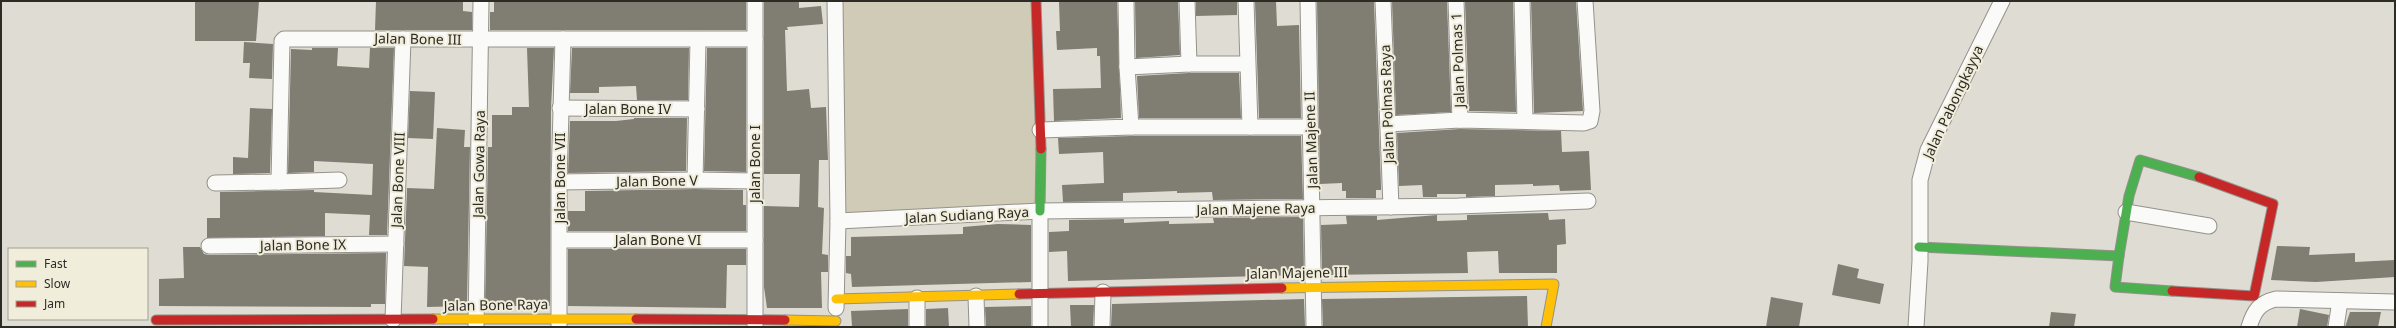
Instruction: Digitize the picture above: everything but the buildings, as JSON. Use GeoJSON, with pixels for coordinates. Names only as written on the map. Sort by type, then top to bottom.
{"type":"FeatureCollection","features":[{"type":"Feature","properties":{"kind":"street","name":"Jalan Gowa Raya"},"geometry":{"type":"LineString","coordinates":[[476,323],[482,1]]}},
{"type":"Feature","properties":{"kind":"street","name":"Jalan Bone I"},"geometry":{"type":"LineString","coordinates":[[755,1],[755,324]]}},
{"type":"Feature","properties":{"kind":"street"},"geometry":{"type":"LineString","coordinates":[[835,1],[838,221],[836,324]]}},
{"type":"Feature","properties":{"kind":"street","name":"Jalan Sudiang Raya"},"geometry":{"type":"LineString","coordinates":[[838,221],[1040,211],[1040,130],[1036,1]]}},
{"type":"Feature","properties":{"kind":"street"},"geometry":{"type":"LineString","coordinates":[[1126,1],[1127,66],[1131,127]]}},
{"type":"Feature","properties":{"kind":"street"},"geometry":{"type":"LineString","coordinates":[[1187,1],[1189,64]]}},
{"type":"Feature","properties":{"kind":"street"},"geometry":{"type":"LineString","coordinates":[[1246,1],[1250,127]]}},
{"type":"Feature","properties":{"kind":"street","name":"Jalan Majene II"},"geometry":{"type":"LineString","coordinates":[[1308,1],[1309,127],[1313,208],[1314,327]]}},
{"type":"Feature","properties":{"kind":"street","name":"Jalan Polmas Raya"},"geometry":{"type":"LineString","coordinates":[[1383,1],[1391,207]]}},
{"type":"Feature","properties":{"kind":"street","name":"Jalan Polmas 1"},"geometry":{"type":"LineString","coordinates":[[1456,1],[1460,120]]}},
{"type":"Feature","properties":{"kind":"street"},"geometry":{"type":"LineString","coordinates":[[1522,1],[1525,121]]}},
{"type":"Feature","properties":{"kind":"street"},"geometry":{"type":"LineString","coordinates":[[1388,124],[1460,120],[1590,121],[1592,111],[1585,1]]}},
{"type":"Feature","properties":{"kind":"street","name":"Jalan Pabongkayya"},"geometry":{"type":"LineString","coordinates":[[1916,327],[1920,180],[1928,150],[2002,1]]}},
{"type":"Feature","properties":{"kind":"street","name":"Jalan Bone III"},"geometry":{"type":"LineString","coordinates":[[279,182],[282,41],[284,39],[344,37],[482,40],[756,39]]}},
{"type":"Feature","properties":{"kind":"street","name":"Jalan Bone VIII"},"geometry":{"type":"LineString","coordinates":[[393,320],[403,39]]}},
{"type":"Feature","properties":{"kind":"street","name":"Jalan Bone VII"},"geometry":{"type":"LineString","coordinates":[[559,323],[561,240],[559,182],[560,108],[563,39]]}},
{"type":"Feature","properties":{"kind":"street"},"geometry":{"type":"LineString","coordinates":[[695,180],[698,40]]}},
{"type":"Feature","properties":{"kind":"street"},"geometry":{"type":"LineString","coordinates":[[1127,66],[1247,64]]}},
{"type":"Feature","properties":{"kind":"street","name":"Jalan Bone IV"},"geometry":{"type":"LineString","coordinates":[[560,108],[696,109]]}},
{"type":"Feature","properties":{"kind":"street"},"geometry":{"type":"LineString","coordinates":[[1040,130],[1131,127],[1309,127]]}},
{"type":"Feature","properties":{"kind":"street"},"geometry":{"type":"LineString","coordinates":[[2140,160],[2204,178],[2273,204],[2254,296],[2115,287],[2119,256],[2128,196],[2140,160]]}},
{"type":"Feature","properties":{"kind":"street"},"geometry":{"type":"LineString","coordinates":[[215,183],[339,180]]}},
{"type":"Feature","properties":{"kind":"street","name":"Jalan Bone V"},"geometry":{"type":"LineString","coordinates":[[559,182],[695,180],[755,181]]}},
{"type":"Feature","properties":{"kind":"street","name":"Jalan Majene Raya"},"geometry":{"type":"LineString","coordinates":[[1040,211],[1391,207],[1588,201]]}},
{"type":"Feature","properties":{"kind":"street"},"geometry":{"type":"LineString","coordinates":[[1040,211],[1040,327]]}},
{"type":"Feature","properties":{"kind":"street"},"geometry":{"type":"LineString","coordinates":[[2126,212],[2209,226]]}},
{"type":"Feature","properties":{"kind":"street","name":"Jalan Bone VI"},"geometry":{"type":"LineString","coordinates":[[561,240],[755,240]]}},
{"type":"Feature","properties":{"kind":"street","name":"Jalan Bone IX"},"geometry":{"type":"LineString","coordinates":[[209,246],[396,244]]}},
{"type":"Feature","properties":{"kind":"street"},"geometry":{"type":"LineString","coordinates":[[1919,247],[2119,256]]}},
{"type":"Feature","properties":{"kind":"street","name":"Jalan Majene III"},"geometry":{"type":"LineString","coordinates":[[836,299],[917,298],[1040,293],[1314,286],[1554,284],[1546,327]]}},
{"type":"Feature","properties":{"kind":"street"},"geometry":{"type":"LineString","coordinates":[[1102,327],[1103,292]]}},
{"type":"Feature","properties":{"kind":"street"},"geometry":{"type":"LineString","coordinates":[[976,296],[977,327]]}},
{"type":"Feature","properties":{"kind":"street"},"geometry":{"type":"LineString","coordinates":[[917,298],[917,327]]}},
{"type":"Feature","properties":{"kind":"street"},"geometry":{"type":"LineString","coordinates":[[2249,327],[2253,313],[2260,305],[2267,301],[2276,299],[2395,302]]}},
{"type":"Feature","properties":{"kind":"street"},"geometry":{"type":"LineString","coordinates":[[2336,327],[2340,301]]}},
{"type":"Feature","properties":{"kind":"street","name":"Jalan Bone Raya"},"geometry":{"type":"LineString","coordinates":[[156,320],[393,320],[476,323],[836,324]]}},
{"type":"Feature","properties":{"kind":"shaded area"},"geometry":{"type":"Polygon","coordinates":[[[835,1],[1036,1],[1040,211],[838,221],[835,1]]]}},
{"type":"Feature","properties":{"kind":"traffic: fast"},"geometry":{"type":"LineString","coordinates":[[1040,211],[1041,149]]}},
{"type":"Feature","properties":{"kind":"traffic: fast"},"geometry":{"type":"LineString","coordinates":[[1919,247],[2119,256],[2129,196],[2140,160],[2199,177]]}},
{"type":"Feature","properties":{"kind":"traffic: fast"},"geometry":{"type":"LineString","coordinates":[[2119,256],[2115,287],[2172,291]]}},
{"type":"Feature","properties":{"kind":"traffic: slow"},"geometry":{"type":"LineString","coordinates":[[1282,288],[1554,284],[1546,327]]}},
{"type":"Feature","properties":{"kind":"traffic: slow"},"geometry":{"type":"LineString","coordinates":[[836,299],[1019,294]]}},
{"type":"Feature","properties":{"kind":"traffic: slow"},"geometry":{"type":"LineString","coordinates":[[433,319],[636,319]]}},
{"type":"Feature","properties":{"kind":"traffic: slow"},"geometry":{"type":"LineString","coordinates":[[785,320],[836,321]]}},
{"type":"Feature","properties":{"kind":"traffic: jam"},"geometry":{"type":"LineString","coordinates":[[1036,1],[1041,149]]}},
{"type":"Feature","properties":{"kind":"traffic: jam"},"geometry":{"type":"LineString","coordinates":[[2172,291],[2254,296],[2273,204],[2199,177]]}},
{"type":"Feature","properties":{"kind":"traffic: jam"},"geometry":{"type":"LineString","coordinates":[[1019,294],[1282,288]]}},
{"type":"Feature","properties":{"kind":"traffic: jam"},"geometry":{"type":"LineString","coordinates":[[156,320],[433,319]]}},
{"type":"Feature","properties":{"kind":"traffic: jam"},"geometry":{"type":"LineString","coordinates":[[636,319],[785,320]]}}]}
